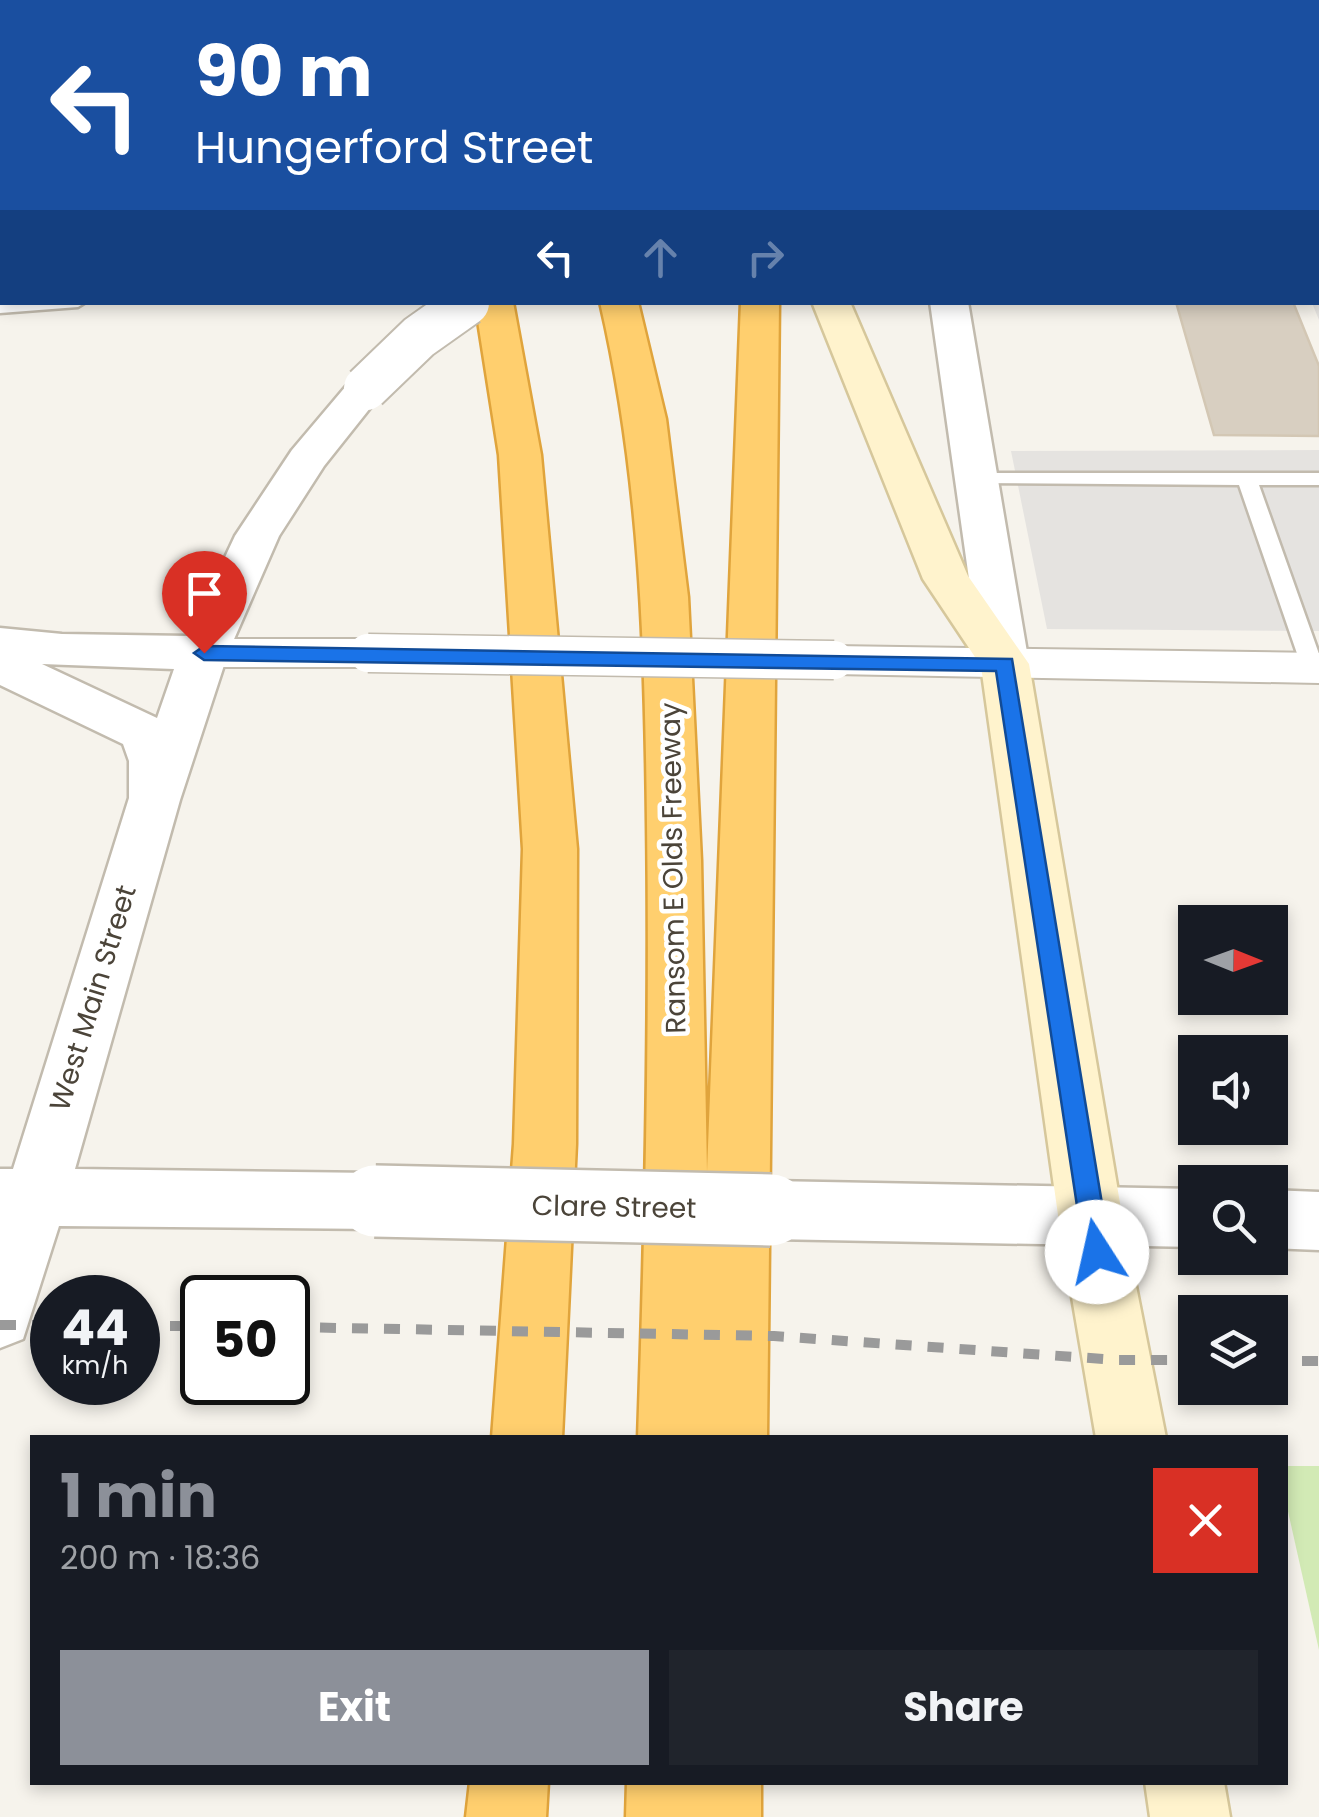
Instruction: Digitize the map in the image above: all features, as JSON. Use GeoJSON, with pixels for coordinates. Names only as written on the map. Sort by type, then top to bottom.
{"type":"FeatureCollection","features":[{"type":"Feature","properties":{"kind":"highway"},"geometry":{"type":"LineString","coordinates":[[461,305],[528,558]]}},
{"type":"Feature","properties":{"kind":"highway"},"geometry":{"type":"LineString","coordinates":[[495,305],[520,455],[550,848],[545,1144],[528,1414]]}},
{"type":"Feature","properties":{"kind":"highway","name":"Ransom E Olds Freeway"},"geometry":{"type":"LineString","coordinates":[[621,305],[640,389],[652,469],[670,709],[678,1170],[673,1435]]}},
{"type":"Feature","properties":{"kind":"highway"},"geometry":{"type":"LineString","coordinates":[[732,1435],[760,305]]}},
{"type":"Feature","properties":{"kind":"highway"},"geometry":{"type":"LineString","coordinates":[[506,1817],[509,1785]]}},
{"type":"Feature","properties":{"kind":"highway"},"geometry":{"type":"LineString","coordinates":[[666,1785],[666,1817]]}},
{"type":"Feature","properties":{"kind":"highway"},"geometry":{"type":"LineString","coordinates":[[721,1817],[722,1785]]}},
{"type":"Feature","properties":{"kind":"main road"},"geometry":{"type":"LineString","coordinates":[[833,305],[946,578],[1005,664],[1090,1215],[1129,1435]]}},
{"type":"Feature","properties":{"kind":"main road"},"geometry":{"type":"LineString","coordinates":[[1185,1785],[1190,1817]]}},
{"type":"Feature","properties":{"kind":"street","name":"West Main Street"},"geometry":{"type":"LineString","coordinates":[[0,1317],[16,1197],[204,653],[257,536],[307,459],[366,388],[419,337],[464,305]]}},
{"type":"Feature","properties":{"kind":"street"},"geometry":{"type":"LineString","coordinates":[[949,305],[1005,664]]}},
{"type":"Feature","properties":{"kind":"street"},"geometry":{"type":"LineString","coordinates":[[0,644],[62,650],[204,653],[1316,668]]}},
{"type":"Feature","properties":{"kind":"street","name":"West Main Street"},"geometry":{"type":"LineString","coordinates":[[0,666],[146,732],[154,761],[154,800]]}},
{"type":"Feature","properties":{"kind":"street","name":"Clare Street"},"geometry":{"type":"LineString","coordinates":[[16,1197],[1178,1218]]}},
{"type":"Feature","properties":{"kind":"street"},"geometry":{"type":"LineString","coordinates":[[1288,1220],[1319,1220]]}},
{"type":"Feature","properties":{"kind":"lane"},"geometry":{"type":"LineString","coordinates":[[0,308],[39,305]]}},
{"type":"Feature","properties":{"kind":"lane"},"geometry":{"type":"LineString","coordinates":[[975,479],[1319,479]]}},
{"type":"Feature","properties":{"kind":"lane"},"geometry":{"type":"LineString","coordinates":[[1247,479],[1316,668]]}},
{"type":"Feature","properties":{"kind":"green space"},"geometry":{"type":"Polygon","coordinates":[[[1288,1466],[1319,1466],[1319,1650],[1288,1511],[1288,1466]]]}},
{"type":"Feature","properties":{"kind":"shaded area"},"geometry":{"type":"Polygon","coordinates":[[[1319,450],[1319,631],[1047,629],[1011,451],[1319,450]]]}},
{"type":"Feature","properties":{"kind":"building"},"geometry":{"type":"Polygon","coordinates":[[[1177,305],[1294,305],[1319,366],[1319,436],[1214,435],[1177,305]]]}},
{"type":"Feature","properties":{"kind":"railway"},"geometry":{"type":"LineString","coordinates":[[0,1325],[30,1325]]}},
{"type":"Feature","properties":{"kind":"railway"},"geometry":{"type":"LineString","coordinates":[[160,1326],[180,1326]]}},
{"type":"Feature","properties":{"kind":"railway"},"geometry":{"type":"LineString","coordinates":[[310,1327],[774,1336],[1118,1360],[1178,1360]]}},
{"type":"Feature","properties":{"kind":"railway"},"geometry":{"type":"LineString","coordinates":[[1288,1361],[1319,1361]]}},
{"type":"Feature","properties":{"kind":"route"},"geometry":{"type":"LineString","coordinates":[[204,653],[1005,664],[1097,1252]]}}]}
